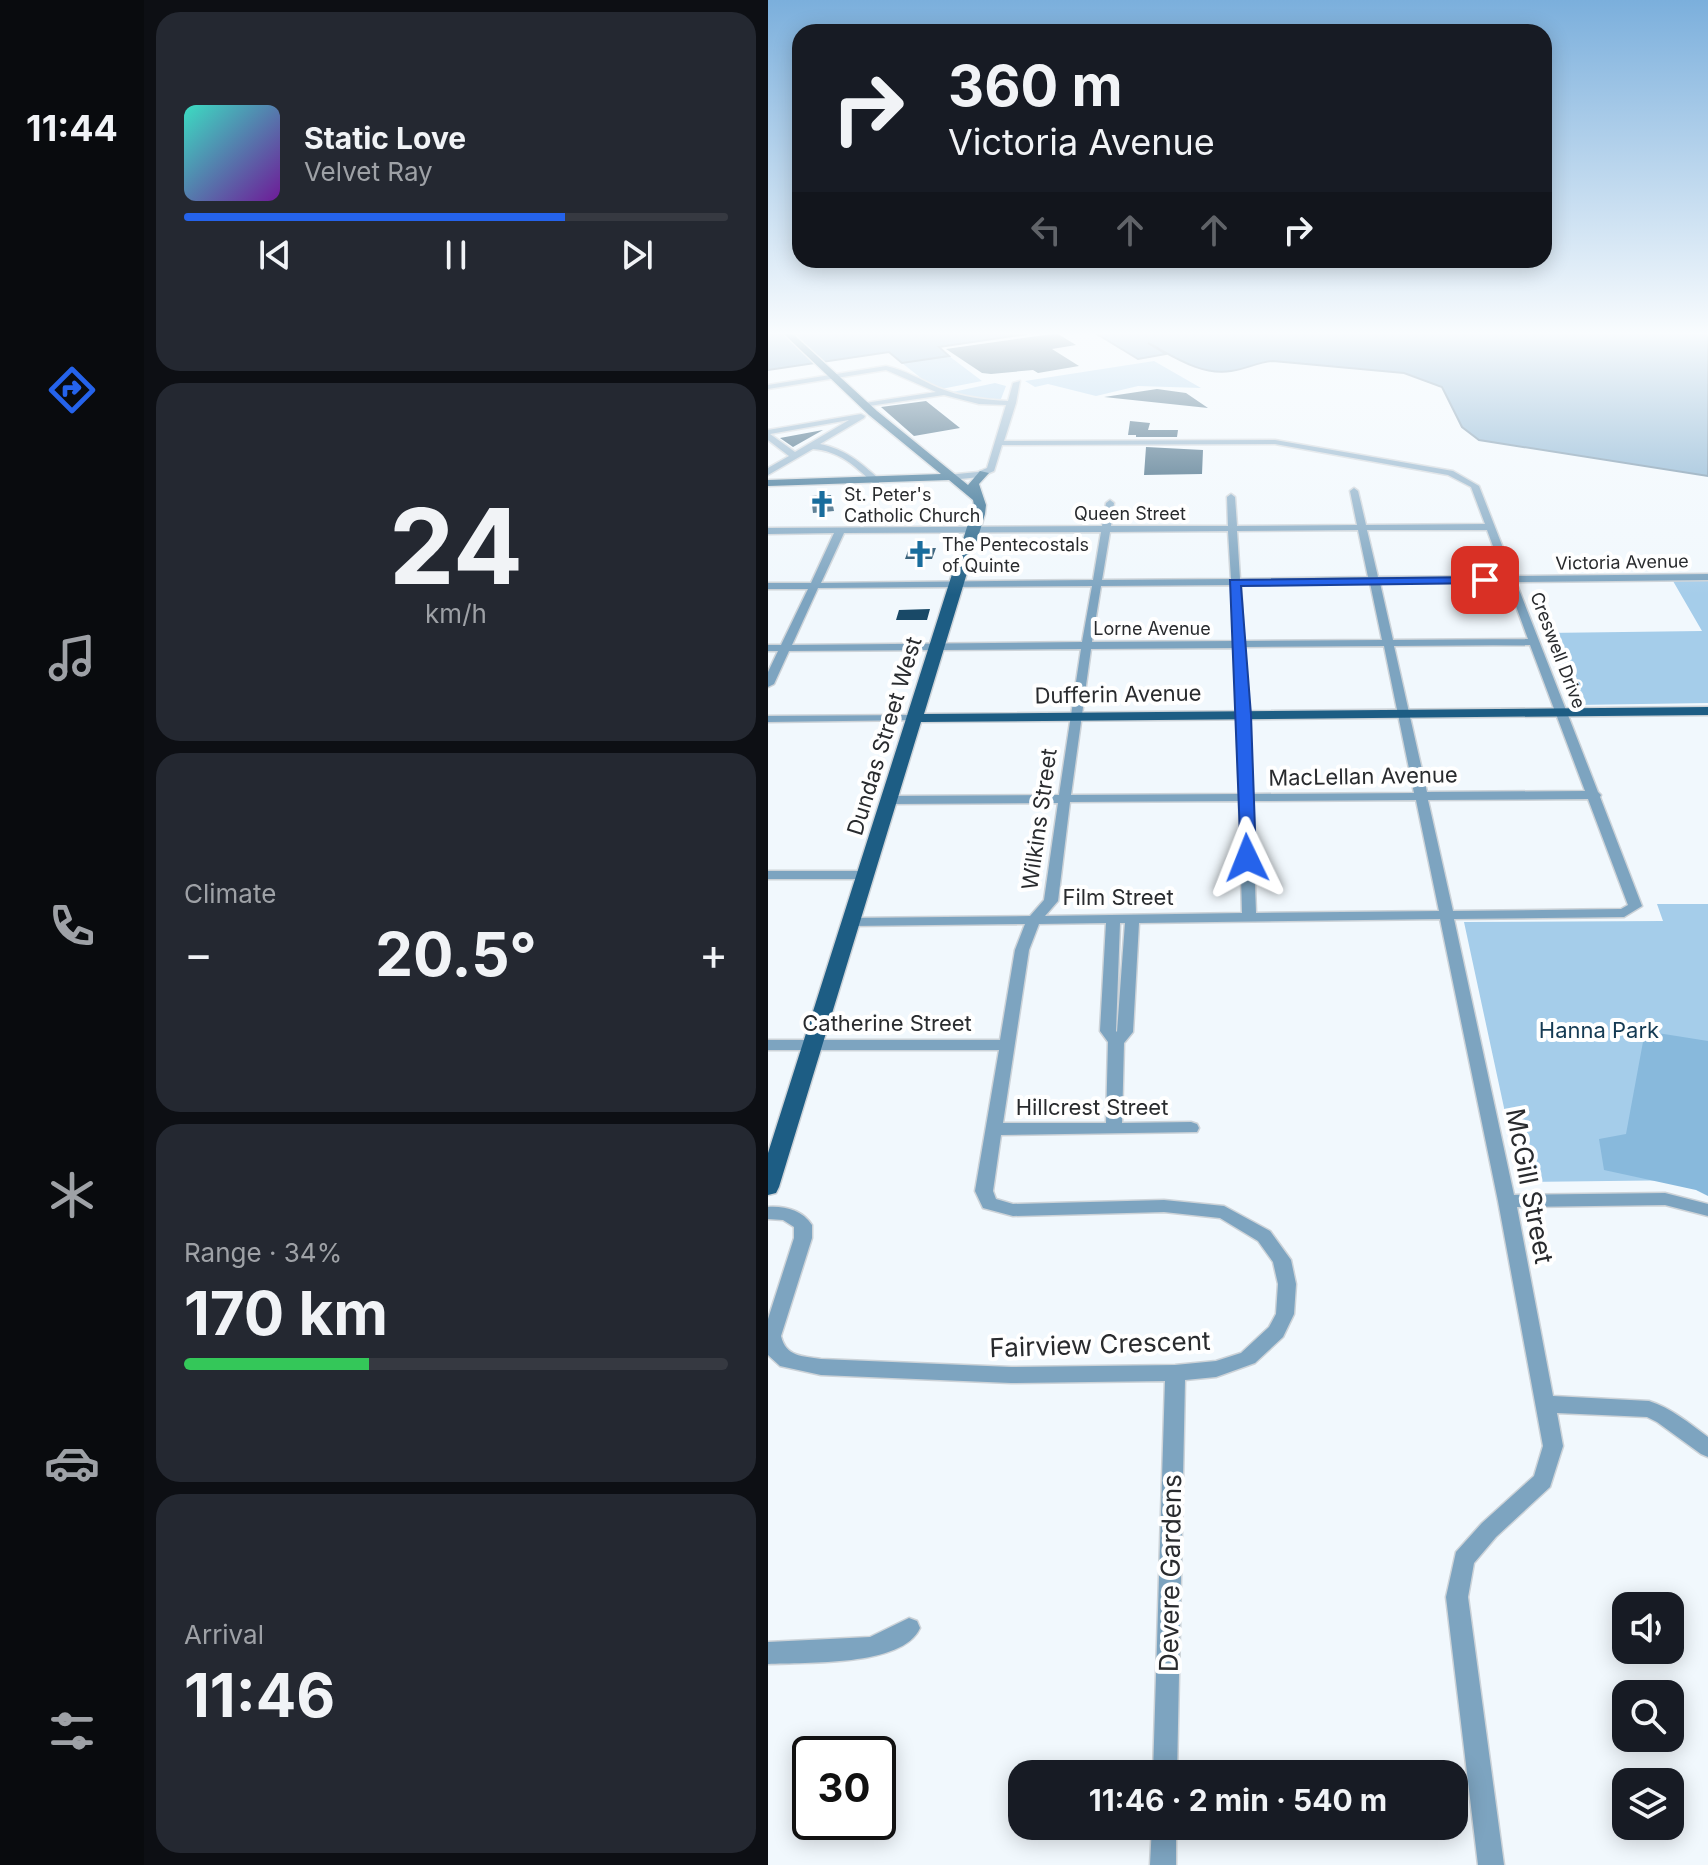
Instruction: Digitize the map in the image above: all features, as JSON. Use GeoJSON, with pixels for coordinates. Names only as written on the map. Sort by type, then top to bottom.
{"type":"FeatureCollection","features":[{"type":"Feature","properties":{"kind":"main road"},"geometry":{"type":"LineString","coordinates":[[880,421],[976,497]]}},
{"type":"Feature","properties":{"kind":"main road","name":"Dundas Street West"},"geometry":{"type":"LineString","coordinates":[[768,1187],[973,530],[980,505],[973,483],[984,473]]}},
{"type":"Feature","properties":{"kind":"main road"},"geometry":{"type":"LineString","coordinates":[[768,483],[950,477]]}},
{"type":"Feature","properties":{"kind":"main road"},"geometry":{"type":"LineString","coordinates":[[891,480],[962,486]]}},
{"type":"Feature","properties":{"kind":"main road","name":"Dufferin Avenue"},"geometry":{"type":"LineString","coordinates":[[914,718],[1708,711]]}},
{"type":"Feature","properties":{"kind":"street"},"geometry":{"type":"LineString","coordinates":[[768,434],[824,421]]}},
{"type":"Feature","properties":{"kind":"street"},"geometry":{"type":"LineString","coordinates":[[768,472],[792,454],[851,421]]}},
{"type":"Feature","properties":{"kind":"street"},"geometry":{"type":"LineString","coordinates":[[950,477],[984,473],[991,469],[1007,421]]}},
{"type":"Feature","properties":{"kind":"street"},"geometry":{"type":"LineString","coordinates":[[768,434],[792,454]]}},
{"type":"Feature","properties":{"kind":"street","name":"Creswell Drive"},"geometry":{"type":"LineString","coordinates":[[1000,443],[1275,442],[1450,473],[1475,486],[1634,897],[1635,906],[1624,913]]}},
{"type":"Feature","properties":{"kind":"street"},"geometry":{"type":"LineString","coordinates":[[810,446],[840,450],[876,481]]}},
{"type":"Feature","properties":{"kind":"street"},"geometry":{"type":"LineString","coordinates":[[768,457],[792,454]]}},
{"type":"Feature","properties":{"kind":"street","name":"McGill Street"},"geometry":{"type":"LineString","coordinates":[[1354,491],[1507,1201],[1553,1446],[1543,1481],[1489,1530],[1464,1559],[1457,1597],[1491,1865]]}},
{"type":"Feature","properties":{"kind":"street"},"geometry":{"type":"LineString","coordinates":[[1231,497],[1243,715],[1249,918]]}},
{"type":"Feature","properties":{"kind":"street","name":"Wilkins Street"},"geometry":{"type":"LineString","coordinates":[[1013,1210],[989,1204],[984,1191],[1022,950],[1034,920],[1051,901],[1075,717],[1110,503]]}},
{"type":"Feature","properties":{"kind":"street","name":"Queen Street"},"geometry":{"type":"LineString","coordinates":[[768,531],[1492,527]]}},
{"type":"Feature","properties":{"kind":"street"},"geometry":{"type":"LineString","coordinates":[[768,684],[840,531]]}},
{"type":"Feature","properties":{"kind":"street","name":"Victoria Avenue"},"geometry":{"type":"LineString","coordinates":[[768,586],[1708,577]]}},
{"type":"Feature","properties":{"kind":"street","name":"Lorne Avenue"},"geometry":{"type":"LineString","coordinates":[[768,648],[1536,642]]}},
{"type":"Feature","properties":{"kind":"street","name":"Dufferin Avenue"},"geometry":{"type":"LineString","coordinates":[[768,719],[914,718]]}},
{"type":"Feature","properties":{"kind":"street","name":"MacLellan Avenue"},"geometry":{"type":"LineString","coordinates":[[891,800],[1595,795]]}},
{"type":"Feature","properties":{"kind":"street"},"geometry":{"type":"LineString","coordinates":[[768,875],[866,875]]}},
{"type":"Feature","properties":{"kind":"street","name":"Film Street"},"geometry":{"type":"LineString","coordinates":[[851,922],[1624,913]]}},
{"type":"Feature","properties":{"kind":"street"},"geometry":{"type":"LineString","coordinates":[[1116,1042],[1125,1032],[1132,919]]}},
{"type":"Feature","properties":{"kind":"street"},"geometry":{"type":"LineString","coordinates":[[1113,920],[1108,1031],[1116,1042],[1114,1128]]}},
{"type":"Feature","properties":{"kind":"street","name":"Catherine Street"},"geometry":{"type":"LineString","coordinates":[[768,1045],[1006,1045]]}},
{"type":"Feature","properties":{"kind":"street","name":"Hillcrest Street"},"geometry":{"type":"LineString","coordinates":[[994,1129],[1191,1128]]}},
{"type":"Feature","properties":{"kind":"street"},"geometry":{"type":"LineString","coordinates":[[1507,1201],[1665,1199],[1708,1210]]}},
{"type":"Feature","properties":{"kind":"street","name":"Fairview Crescent"},"geometry":{"type":"LineString","coordinates":[[768,1213],[782,1212],[795,1217],[803,1225],[803,1238],[772,1336],[775,1350],[787,1361],[864,1370],[967,1374],[1175,1373],[1216,1369],[1248,1358],[1276,1332],[1285,1314],[1287,1284],[1282,1260],[1264,1236],[1224,1212],[1164,1206],[1013,1210]]}},
{"type":"Feature","properties":{"kind":"street","name":"Devere Gardens"},"geometry":{"type":"LineString","coordinates":[[1165,1760],[1175,1373]]}},
{"type":"Feature","properties":{"kind":"street"},"geometry":{"type":"LineString","coordinates":[[1545,1404],[1649,1409],[1664,1416],[1708,1448]]}},
{"type":"Feature","properties":{"kind":"street"},"geometry":{"type":"LineString","coordinates":[[768,1653],[870,1648],[891,1640],[909,1628]]}},
{"type":"Feature","properties":{"kind":"street"},"geometry":{"type":"LineString","coordinates":[[1163,1865],[1164,1840]]}},
{"type":"Feature","properties":{"kind":"green space"},"geometry":{"type":"Polygon","coordinates":[[[1673,581],[1708,581],[1708,703],[1575,705],[1545,633],[1702,631],[1673,581]]]}},
{"type":"Feature","properties":{"kind":"green space","name":"Hanna Park"},"geometry":{"type":"Polygon","coordinates":[[[1657,904],[1708,904],[1708,1190],[1692,1180],[1520,1182],[1464,922],[1663,921],[1657,904]]]}},
{"type":"Feature","properties":{"kind":"shaded area"},"geometry":{"type":"Polygon","coordinates":[[[1459,421],[1708,421],[1708,476],[1479,440],[1459,421]]]}},
{"type":"Feature","properties":{"kind":"shaded area"},"geometry":{"type":"Polygon","coordinates":[[[1645,1031],[1708,1041],[1708,1196],[1696,1190],[1604,1170],[1599,1139],[1626,1134],[1645,1031]]]}},
{"type":"Feature","properties":{"kind":"building"},"geometry":{"type":"Polygon","coordinates":[[[897,421],[951,421],[960,428],[914,436],[897,421]]]}},
{"type":"Feature","properties":{"kind":"building"},"geometry":{"type":"Polygon","coordinates":[[[1130,421],[1150,423],[1148,430],[1178,430],[1177,437],[1128,435],[1130,421]]]}},
{"type":"Feature","properties":{"kind":"building"},"geometry":{"type":"Polygon","coordinates":[[[823,430],[793,447],[780,438],[823,430]]]}},
{"type":"Feature","properties":{"kind":"building"},"geometry":{"type":"Polygon","coordinates":[[[1146,447],[1203,450],[1202,474],[1144,475],[1146,447]]]}},
{"type":"Feature","properties":{"kind":"building","name":"St. Peter's Catholic Church"},"geometry":{"type":"Polygon","coordinates":[[[831,495],[834,511],[813,513],[811,496],[831,495]]]}},
{"type":"Feature","properties":{"kind":"building","name":"The Pentecostals of Quinte"},"geometry":{"type":"Polygon","coordinates":[[[909,548],[936,548],[932,559],[905,559],[909,548]]]}},
{"type":"Feature","properties":{"kind":"building"},"geometry":{"type":"Polygon","coordinates":[[[930,609],[927,620],[896,620],[899,610],[930,609]]]}},
{"type":"Feature","properties":{"kind":"place","name":"St. Peter's Catholic Church"},"geometry":{"type":"Point","coordinates":[822,504]}},
{"type":"Feature","properties":{"kind":"place","name":"The Pentecostals of Quinte"},"geometry":{"type":"Point","coordinates":[920,554]}},
{"type":"Feature","properties":{"kind":"route"},"geometry":{"type":"LineString","coordinates":[[1247,858],[1235,582],[1485,580]]}}]}
